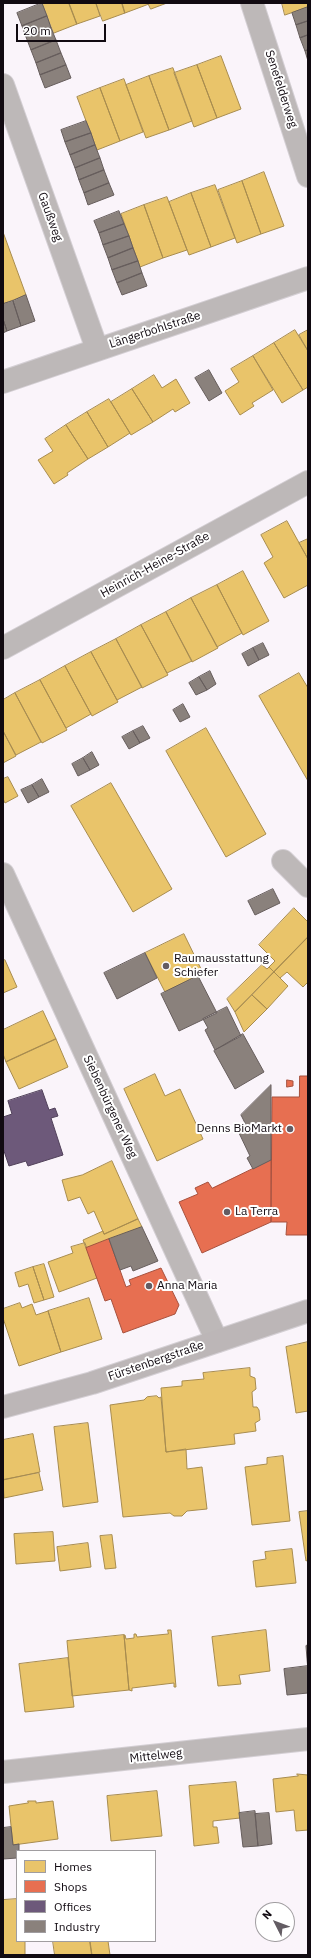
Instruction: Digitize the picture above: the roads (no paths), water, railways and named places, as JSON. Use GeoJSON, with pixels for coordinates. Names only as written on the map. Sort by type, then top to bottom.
{"type":"FeatureCollection","features":[{"type":"Feature","properties":{"kind":"main road","name":"Fürstenbergstraße"},"geometry":{"type":"LineString","coordinates":[[3,1407],[92,1383],[217,1340],[308,1311]]}},
{"type":"Feature","properties":{"kind":"street","name":"Senefelderweg"},"geometry":{"type":"LineString","coordinates":[[252,3],[308,176]]}},
{"type":"Feature","properties":{"kind":"street","name":"Gaußweg"},"geometry":{"type":"LineString","coordinates":[[3,85],[97,349]]}},
{"type":"Feature","properties":{"kind":"street","name":"Längerbohlstraße"},"geometry":{"type":"LineString","coordinates":[[3,382],[308,278]]}},
{"type":"Feature","properties":{"kind":"street","name":"Heinrich-Heine-Straße"},"geometry":{"type":"LineString","coordinates":[[3,648],[308,482]]}},
{"type":"Feature","properties":{"kind":"street"},"geometry":{"type":"LineString","coordinates":[[283,861],[308,886]]}},
{"type":"Feature","properties":{"kind":"street","name":"Siebenbürgener Weg"},"geometry":{"type":"LineString","coordinates":[[3,876],[217,1340]]}},
{"type":"Feature","properties":{"kind":"street","name":"Mittelweg"},"geometry":{"type":"LineString","coordinates":[[3,1772],[308,1739]]}},
{"type":"Feature","properties":{"kind":"place","name":"Raumausstattung Schiefer"},"geometry":{"type":"Point","coordinates":[166,966]}},
{"type":"Feature","properties":{"kind":"place","name":"Denns BioMarkt"},"geometry":{"type":"Point","coordinates":[290,1129]}},
{"type":"Feature","properties":{"kind":"place","name":"La Terra"},"geometry":{"type":"Point","coordinates":[227,1212]}},
{"type":"Feature","properties":{"kind":"place","name":"Anna Maria"},"geometry":{"type":"Point","coordinates":[149,1286]}}]}
